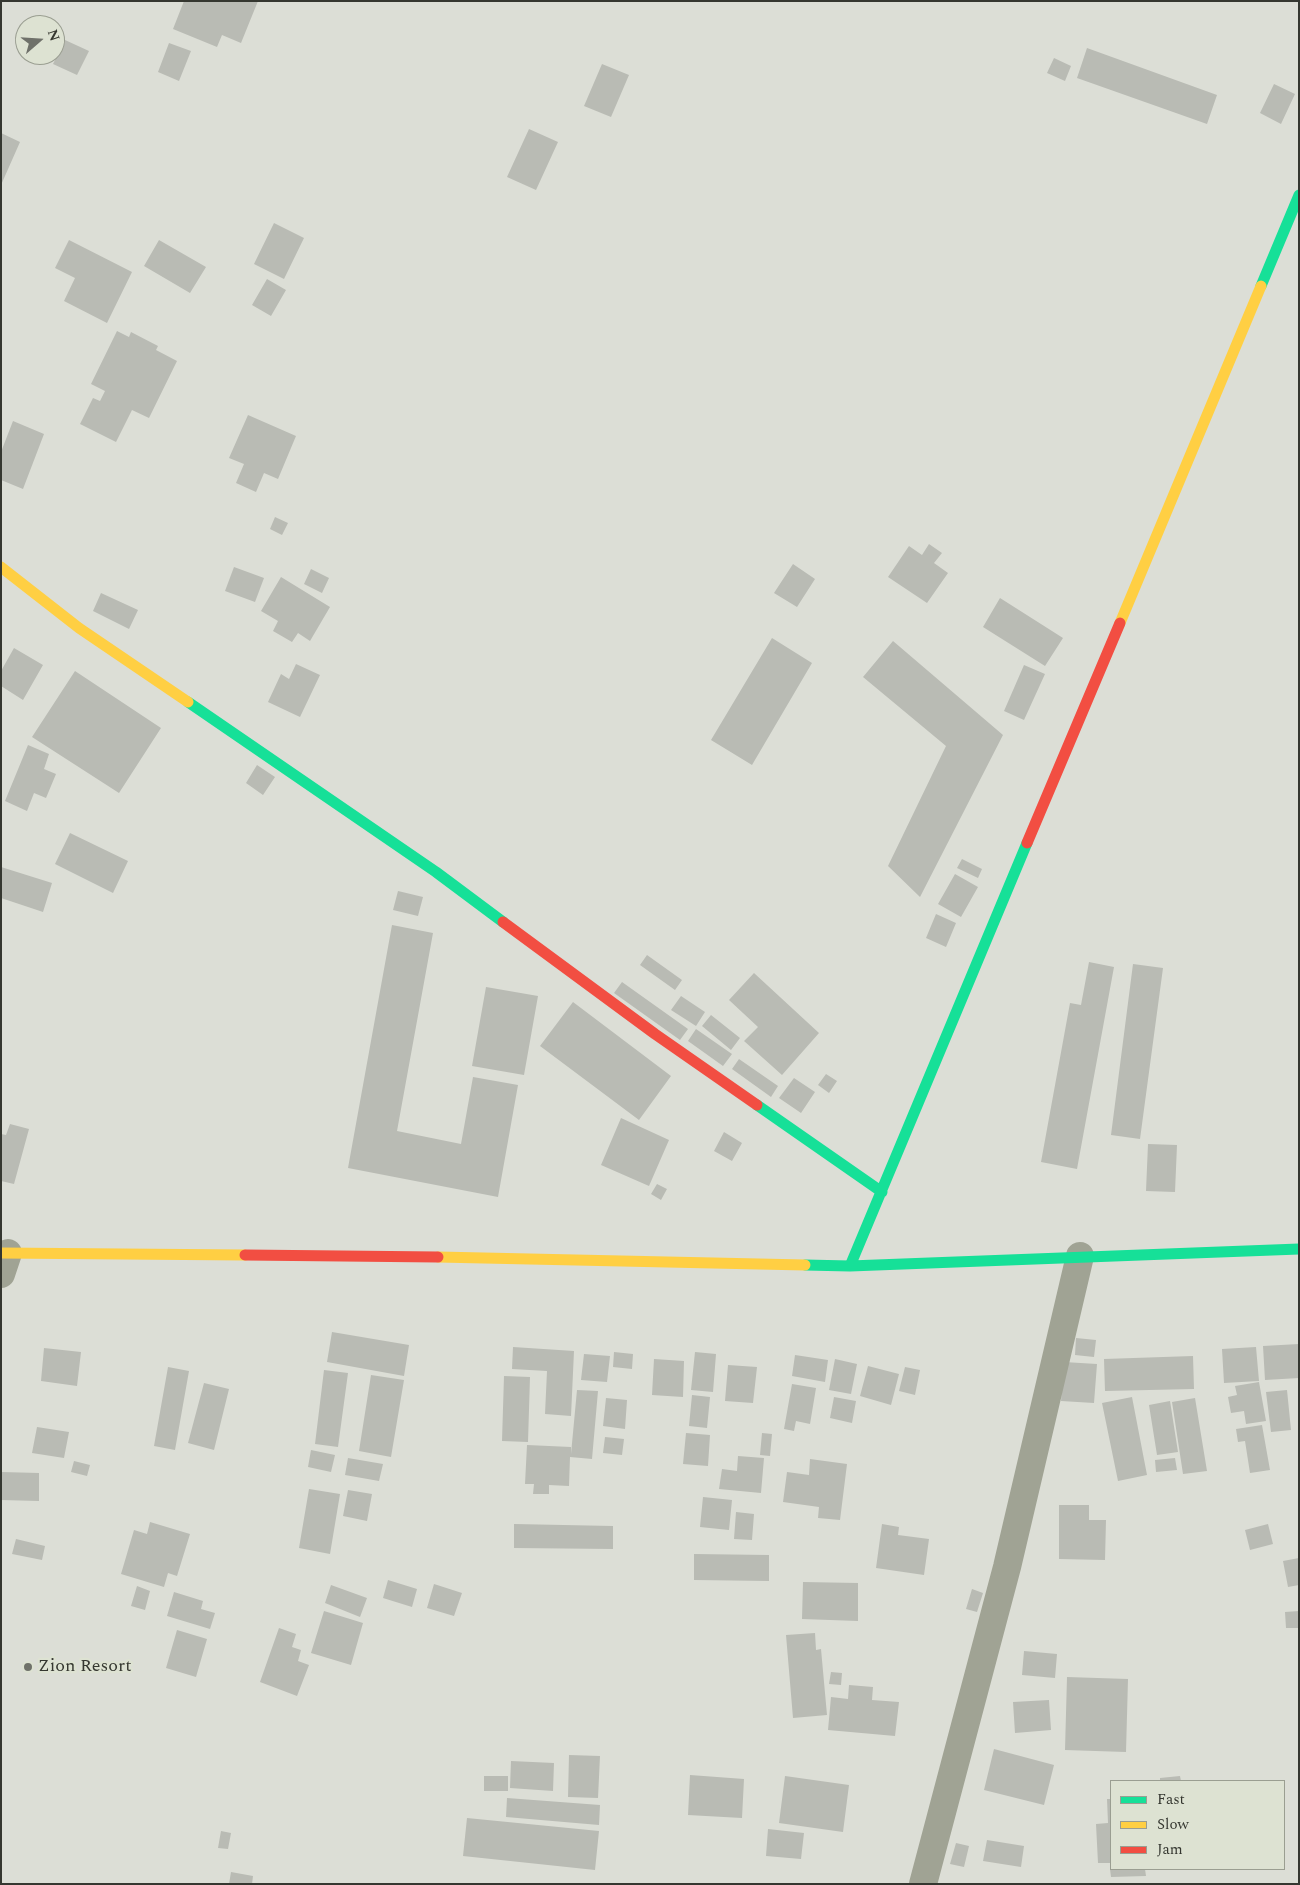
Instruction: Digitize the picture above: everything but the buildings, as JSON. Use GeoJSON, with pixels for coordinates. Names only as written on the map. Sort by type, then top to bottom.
{"type":"FeatureCollection","features":[{"type":"Feature","properties":{"kind":"street"},"geometry":{"type":"LineString","coordinates":[[850,1266],[1299,195]]}},
{"type":"Feature","properties":{"kind":"street"},"geometry":{"type":"LineString","coordinates":[[1,567],[79,628],[436,872],[655,1034],[882,1192]]}},
{"type":"Feature","properties":{"kind":"street"},"geometry":{"type":"LineString","coordinates":[[3,1260],[493,1258],[850,1266],[1299,1249]]}},
{"type":"Feature","properties":{"kind":"street"},"geometry":{"type":"LineString","coordinates":[[923,1884],[1008,1567],[1080,1256]]}},
{"type":"Feature","properties":{"kind":"traffic: fast"},"geometry":{"type":"LineString","coordinates":[[1261,286],[1299,195]]}},
{"type":"Feature","properties":{"kind":"traffic: fast"},"geometry":{"type":"LineString","coordinates":[[188,702],[436,872],[503,922]]}},
{"type":"Feature","properties":{"kind":"traffic: fast"},"geometry":{"type":"LineString","coordinates":[[850,1266],[1027,843]]}},
{"type":"Feature","properties":{"kind":"traffic: fast"},"geometry":{"type":"LineString","coordinates":[[757,1105],[882,1192]]}},
{"type":"Feature","properties":{"kind":"traffic: fast"},"geometry":{"type":"LineString","coordinates":[[805,1265],[850,1266],[1299,1249]]}},
{"type":"Feature","properties":{"kind":"traffic: slow"},"geometry":{"type":"LineString","coordinates":[[1120,623],[1261,286]]}},
{"type":"Feature","properties":{"kind":"traffic: slow"},"geometry":{"type":"LineString","coordinates":[[1,567],[79,628],[188,702]]}},
{"type":"Feature","properties":{"kind":"traffic: slow"},"geometry":{"type":"LineString","coordinates":[[1,1253],[245,1255]]}},
{"type":"Feature","properties":{"kind":"traffic: slow"},"geometry":{"type":"LineString","coordinates":[[438,1257],[805,1265]]}},
{"type":"Feature","properties":{"kind":"traffic: jam"},"geometry":{"type":"LineString","coordinates":[[1027,843],[1120,623]]}},
{"type":"Feature","properties":{"kind":"traffic: jam"},"geometry":{"type":"LineString","coordinates":[[503,922],[655,1034],[757,1105]]}},
{"type":"Feature","properties":{"kind":"traffic: jam"},"geometry":{"type":"LineString","coordinates":[[245,1255],[438,1257]]}},
{"type":"Feature","properties":{"kind":"place","name":"Zion Resort"},"geometry":{"type":"Point","coordinates":[28,1667]}}]}
